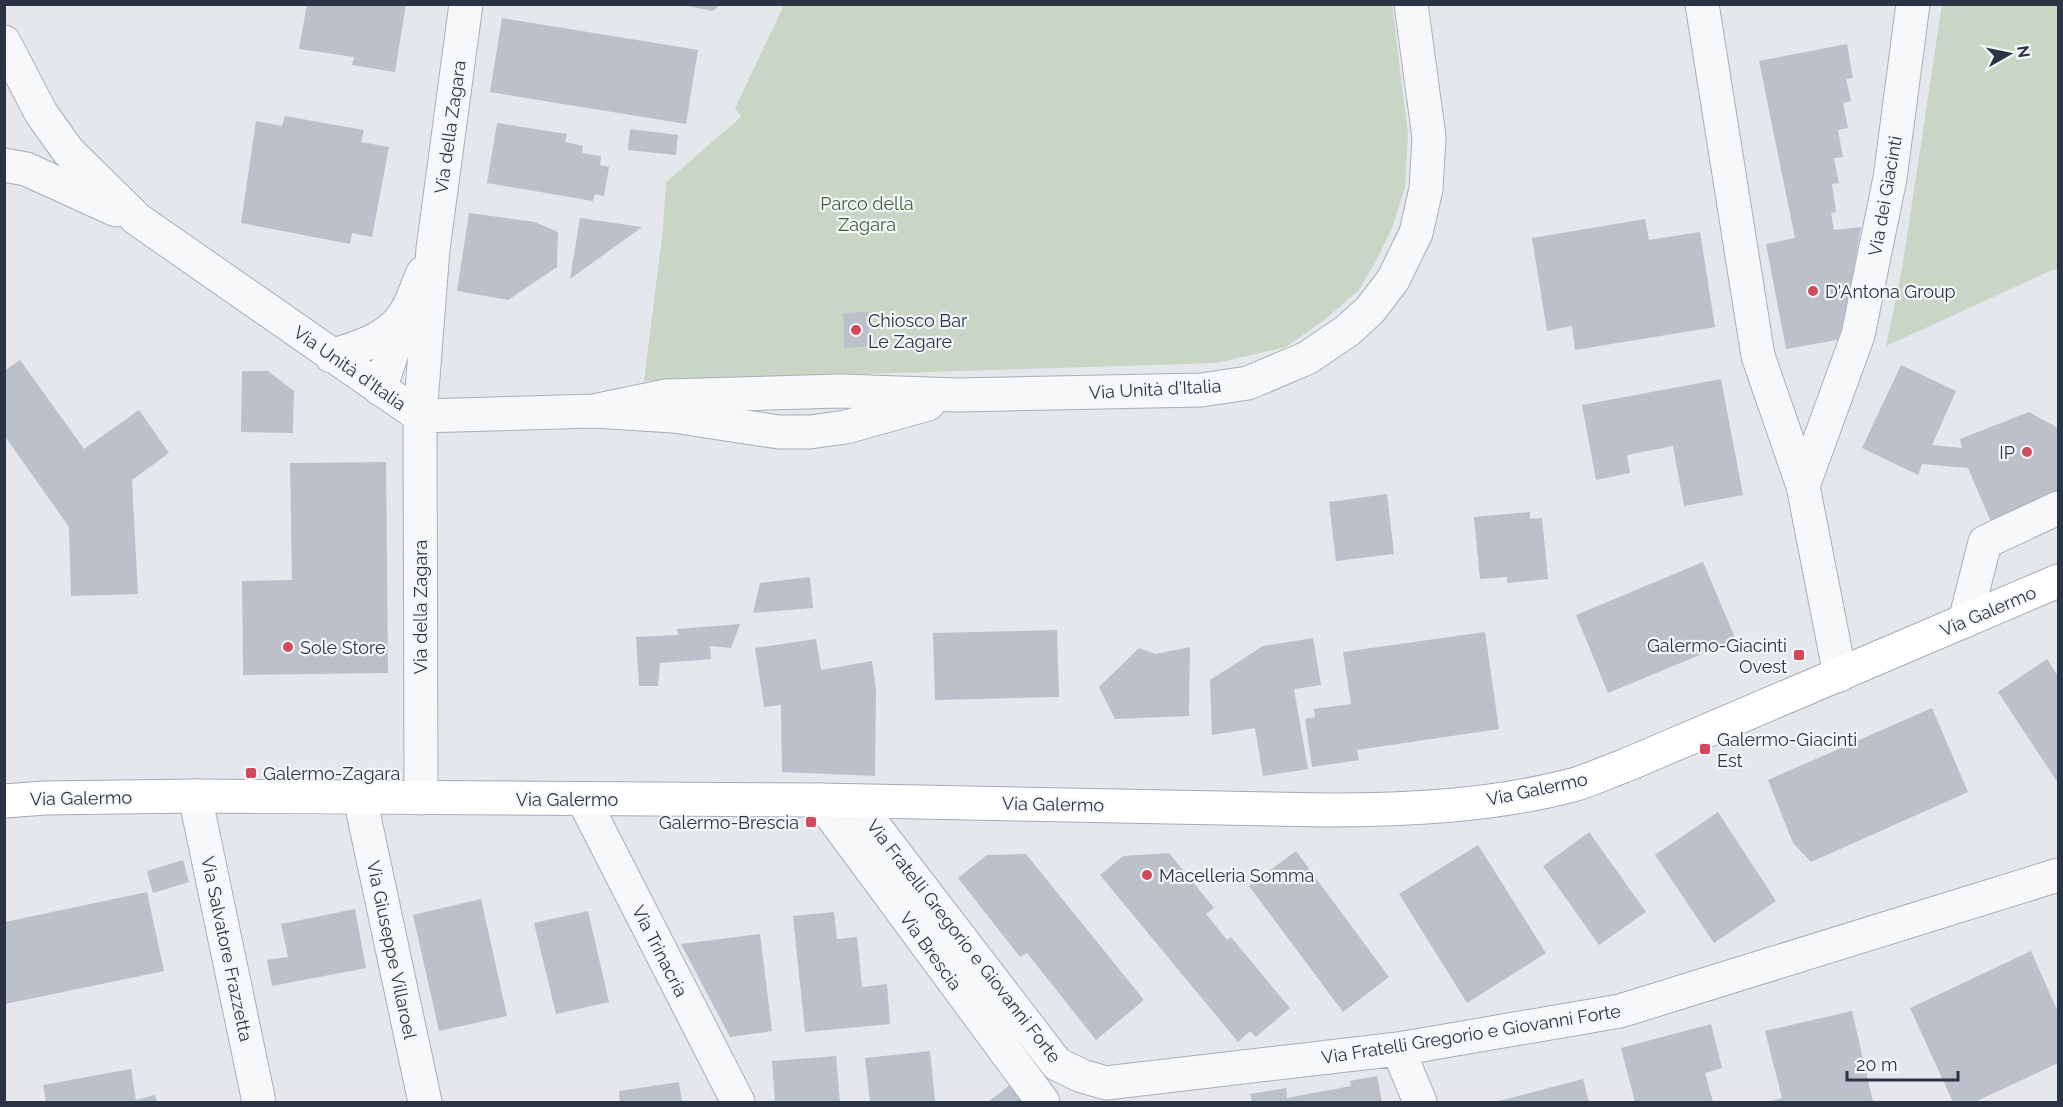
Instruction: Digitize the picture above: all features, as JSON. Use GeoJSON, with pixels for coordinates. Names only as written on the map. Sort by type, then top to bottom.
{"type":"FeatureCollection","features":[{"type":"Feature","properties":{"kind":"main road","name":"Via Galermo"},"geometry":{"type":"LineString","coordinates":[[4,801],[45,798],[195,796],[820,800],[1325,810],[1386,810],[1455,805],[1536,793],[1575,784],[1624,766],[2058,581]]}},
{"type":"Feature","properties":{"kind":"street","name":"Via della Zagara"},"geometry":{"type":"LineString","coordinates":[[421,798],[420,416],[433,249],[466,4]]}},
{"type":"Feature","properties":{"kind":"street","name":"Via Unità d'Italia"},"geometry":{"type":"LineString","coordinates":[[958,395],[1201,390],[1248,382],[1307,358],[1347,331],[1370,310],[1393,280],[1416,233],[1426,189],[1428,137],[1411,4]]}},
{"type":"Feature","properties":{"kind":"street"},"geometry":{"type":"LineString","coordinates":[[1702,4],[1758,356],[1803,486],[1840,675]]}},
{"type":"Feature","properties":{"kind":"street","name":"Via dei Giacinti"},"geometry":{"type":"LineString","coordinates":[[1803,486],[1858,335],[1890,178],[1913,4]]}},
{"type":"Feature","properties":{"kind":"street"},"geometry":{"type":"LineString","coordinates":[[4,42],[42,113],[68,151],[137,219]]}},
{"type":"Feature","properties":{"kind":"street"},"geometry":{"type":"LineString","coordinates":[[4,165],[26,169],[137,219]]}},
{"type":"Feature","properties":{"kind":"street","name":"Via Unità d'Italia"},"geometry":{"type":"LineString","coordinates":[[137,219],[420,416],[594,411]]}},
{"type":"Feature","properties":{"kind":"street"},"geometry":{"type":"LineString","coordinates":[[380,389],[405,313],[433,249]]}},
{"type":"Feature","properties":{"kind":"street"},"geometry":{"type":"LineString","coordinates":[[331,356],[366,346],[390,331],[405,313]]}},
{"type":"Feature","properties":{"kind":"street"},"geometry":{"type":"LineString","coordinates":[[594,411],[666,396],[840,391],[958,395]]}},
{"type":"Feature","properties":{"kind":"street"},"geometry":{"type":"LineString","coordinates":[[840,391],[851,400],[854,415],[846,427]]}},
{"type":"Feature","properties":{"kind":"street"},"geometry":{"type":"LineString","coordinates":[[594,411],[674,416],[779,432],[810,432],[846,427],[958,395]]}},
{"type":"Feature","properties":{"kind":"street"},"geometry":{"type":"LineString","coordinates":[[1965,621],[1984,542],[2058,508]]}},
{"type":"Feature","properties":{"kind":"street","name":"Via Salvatore Frazzetta"},"geometry":{"type":"LineString","coordinates":[[195,796],[259,1102]]}},
{"type":"Feature","properties":{"kind":"street","name":"Via Giuseppe Villaroel"},"geometry":{"type":"LineString","coordinates":[[360,798],[425,1102]]}},
{"type":"Feature","properties":{"kind":"street","name":"Via Trinacria"},"geometry":{"type":"LineString","coordinates":[[583,799],[738,1102]]}},
{"type":"Feature","properties":{"kind":"street","name":"Via Brescia"},"geometry":{"type":"LineString","coordinates":[[820,800],[1043,1102]]}},
{"type":"Feature","properties":{"kind":"street","name":"Via Fratelli Gregorio e Giovanni Forte"},"geometry":{"type":"LineString","coordinates":[[855,801],[1057,1064],[1082,1076],[1106,1083],[1398,1049],[1620,1011],[2058,875]]}},
{"type":"Feature","properties":{"kind":"street"},"geometry":{"type":"LineString","coordinates":[[1398,1049],[1420,1102]]}},
{"type":"Feature","properties":{"kind":"green space","name":"Parco della Zagara"},"geometry":{"type":"Polygon","coordinates":[[[784,5],[1392,5],[1408,134],[1405,187],[1392,228],[1358,291],[1327,318],[1286,347],[1216,363],[644,381],[663,229],[666,182],[741,117],[735,108],[784,5]]]}},
{"type":"Feature","properties":{"kind":"green space"},"geometry":{"type":"Polygon","coordinates":[[[1942,5],[2058,5],[2058,270],[2052,270],[1886,346],[1902,269],[1942,5]]]}},
{"type":"Feature","properties":{"kind":"building"},"geometry":{"type":"Polygon","coordinates":[[[307,4],[406,4],[395,72],[352,65],[354,57],[299,49],[307,4]]]}},
{"type":"Feature","properties":{"kind":"building"},"geometry":{"type":"Polygon","coordinates":[[[677,4],[721,4],[713,11],[677,4]]]}},
{"type":"Feature","properties":{"kind":"building"},"geometry":{"type":"Polygon","coordinates":[[[502,18],[698,50],[686,124],[490,92],[502,18]]]}},
{"type":"Feature","properties":{"kind":"building"},"geometry":{"type":"Polygon","coordinates":[[[1847,44],[1853,78],[1846,79],[1851,101],[1843,103],[1848,128],[1838,130],[1843,157],[1834,158],[1839,183],[1832,184],[1836,212],[1831,213],[1834,230],[1861,227],[1842,339],[1786,349],[1766,244],[1795,238],[1759,61],[1847,44]]]}},
{"type":"Feature","properties":{"kind":"building"},"geometry":{"type":"Polygon","coordinates":[[[285,116],[364,130],[361,142],[389,147],[372,237],[352,233],[350,244],[241,223],[256,121],[282,126],[285,116]]]}},
{"type":"Feature","properties":{"kind":"building"},"geometry":{"type":"Polygon","coordinates":[[[497,123],[567,134],[565,142],[583,146],[582,153],[601,156],[600,165],[609,167],[604,196],[595,194],[593,201],[487,183],[497,123]]]}},
{"type":"Feature","properties":{"kind":"building"},"geometry":{"type":"Polygon","coordinates":[[[630,129],[678,135],[676,155],[628,150],[630,129]]]}},
{"type":"Feature","properties":{"kind":"building"},"geometry":{"type":"Polygon","coordinates":[[[469,213],[535,222],[558,232],[557,267],[508,300],[457,291],[469,213]]]}},
{"type":"Feature","properties":{"kind":"building"},"geometry":{"type":"Polygon","coordinates":[[[580,218],[642,227],[570,279],[580,218]]]}},
{"type":"Feature","properties":{"kind":"building"},"geometry":{"type":"Polygon","coordinates":[[[1645,219],[1649,240],[1700,232],[1715,327],[1575,350],[1572,326],[1547,331],[1532,238],[1645,219]]]}},
{"type":"Feature","properties":{"kind":"building","name":"Chiosco Bar Le Zagare"},"geometry":{"type":"Polygon","coordinates":[[[868,312],[870,346],[844,348],[843,313],[868,312]]]}},
{"type":"Feature","properties":{"kind":"building"},"geometry":{"type":"Polygon","coordinates":[[[20,360],[84,449],[139,410],[169,453],[132,480],[138,594],[71,596],[69,527],[4,435],[4,371],[20,360]]]}},
{"type":"Feature","properties":{"kind":"building"},"geometry":{"type":"Polygon","coordinates":[[[1901,365],[1956,391],[1932,445],[1962,448],[1960,439],[2029,412],[2058,428],[2058,520],[2000,543],[1968,468],[1922,464],[1918,475],[1862,448],[1901,365]]]}},
{"type":"Feature","properties":{"kind":"building"},"geometry":{"type":"Polygon","coordinates":[[[242,371],[268,371],[294,391],[293,433],[241,432],[242,371]]]}},
{"type":"Feature","properties":{"kind":"building"},"geometry":{"type":"Polygon","coordinates":[[[1721,379],[1743,495],[1684,506],[1673,446],[1627,455],[1630,473],[1596,480],[1582,405],[1721,379]]]}},
{"type":"Feature","properties":{"kind":"building"},"geometry":{"type":"Polygon","coordinates":[[[386,462],[388,673],[243,675],[242,581],[292,580],[290,463],[386,462]]]}},
{"type":"Feature","properties":{"kind":"building"},"geometry":{"type":"Polygon","coordinates":[[[1387,494],[1394,554],[1336,561],[1329,502],[1387,494]]]}},
{"type":"Feature","properties":{"kind":"building"},"geometry":{"type":"Polygon","coordinates":[[[1530,512],[1530,519],[1542,518],[1548,579],[1507,583],[1507,577],[1480,579],[1474,517],[1530,512]]]}},
{"type":"Feature","properties":{"kind":"building"},"geometry":{"type":"Polygon","coordinates":[[[1703,562],[1736,640],[1608,693],[1576,615],[1703,562]]]}},
{"type":"Feature","properties":{"kind":"building"},"geometry":{"type":"Polygon","coordinates":[[[810,577],[813,608],[753,613],[760,583],[810,577]]]}},
{"type":"Feature","properties":{"kind":"building"},"geometry":{"type":"Polygon","coordinates":[[[740,624],[731,648],[710,646],[711,659],[660,663],[658,686],[639,686],[636,637],[678,635],[677,629],[740,624]]]}},
{"type":"Feature","properties":{"kind":"building"},"geometry":{"type":"Polygon","coordinates":[[[1057,630],[1059,697],[935,700],[933,633],[1057,630]]]}},
{"type":"Feature","properties":{"kind":"building"},"geometry":{"type":"Polygon","coordinates":[[[1485,632],[1499,729],[1357,750],[1359,760],[1312,767],[1305,719],[1315,717],[1314,709],[1351,704],[1343,652],[1485,632]]]}},
{"type":"Feature","properties":{"kind":"building"},"geometry":{"type":"Polygon","coordinates":[[[1313,638],[1321,685],[1294,689],[1308,769],[1263,776],[1255,728],[1212,735],[1210,680],[1263,646],[1313,638]]]}},
{"type":"Feature","properties":{"kind":"building"},"geometry":{"type":"Polygon","coordinates":[[[816,639],[821,670],[872,661],[876,689],[875,776],[782,772],[781,705],[764,707],[755,648],[816,639]]]}},
{"type":"Feature","properties":{"kind":"building"},"geometry":{"type":"Polygon","coordinates":[[[1190,647],[1189,716],[1115,719],[1099,687],[1139,648],[1155,654],[1190,647]]]}},
{"type":"Feature","properties":{"kind":"building"},"geometry":{"type":"Polygon","coordinates":[[[2047,659],[2058,676],[2058,783],[1998,692],[2047,659]]]}},
{"type":"Feature","properties":{"kind":"building"},"geometry":{"type":"Polygon","coordinates":[[[1932,708],[1968,792],[1811,862],[1793,843],[1768,780],[1932,708]]]}},
{"type":"Feature","properties":{"kind":"building"},"geometry":{"type":"Polygon","coordinates":[[[1718,812],[1776,901],[1714,943],[1655,855],[1718,812]]]}},
{"type":"Feature","properties":{"kind":"building"},"geometry":{"type":"Polygon","coordinates":[[[1589,832],[1646,912],[1599,945],[1543,866],[1589,832]]]}},
{"type":"Feature","properties":{"kind":"building"},"geometry":{"type":"Polygon","coordinates":[[[1478,845],[1546,953],[1467,1003],[1399,894],[1478,845]]]}},
{"type":"Feature","properties":{"kind":"building"},"geometry":{"type":"Polygon","coordinates":[[[1296,851],[1389,977],[1343,1012],[1249,886],[1296,851]]]}},
{"type":"Feature","properties":{"kind":"building"},"geometry":{"type":"Polygon","coordinates":[[[1169,853],[1214,908],[1206,914],[1227,940],[1231,937],[1290,1008],[1256,1037],[1250,1031],[1238,1042],[1100,875],[1123,856],[1169,853]]]}},
{"type":"Feature","properties":{"kind":"building"},"geometry":{"type":"Polygon","coordinates":[[[1026,854],[1144,1000],[1096,1040],[1027,953],[1020,957],[958,878],[987,855],[1026,854]]]}},
{"type":"Feature","properties":{"kind":"building"},"geometry":{"type":"Polygon","coordinates":[[[183,860],[189,882],[153,893],[147,871],[183,860]]]}},
{"type":"Feature","properties":{"kind":"building"},"geometry":{"type":"Polygon","coordinates":[[[147,892],[164,971],[5,1004],[5,922],[147,892]]]}},
{"type":"Feature","properties":{"kind":"building"},"geometry":{"type":"Polygon","coordinates":[[[481,899],[507,1016],[439,1031],[413,915],[481,899]]]}},
{"type":"Feature","properties":{"kind":"building"},"geometry":{"type":"Polygon","coordinates":[[[355,909],[366,968],[272,986],[267,960],[288,957],[281,924],[355,909]]]}},
{"type":"Feature","properties":{"kind":"building"},"geometry":{"type":"Polygon","coordinates":[[[588,911],[609,1002],[556,1014],[534,923],[588,911]]]}},
{"type":"Feature","properties":{"kind":"building"},"geometry":{"type":"Polygon","coordinates":[[[834,912],[837,939],[857,937],[862,987],[887,984],[890,1024],[805,1032],[793,916],[834,912]]]}},
{"type":"Feature","properties":{"kind":"building"},"geometry":{"type":"Polygon","coordinates":[[[760,934],[772,1031],[730,1037],[681,944],[760,934]]]}},
{"type":"Feature","properties":{"kind":"building"},"geometry":{"type":"Polygon","coordinates":[[[2031,951],[2058,1012],[2058,1063],[1975,1102],[1953,1102],[1910,1008],[2031,951]]]}},
{"type":"Feature","properties":{"kind":"building"},"geometry":{"type":"Polygon","coordinates":[[[1852,1011],[1873,1102],[1769,1102],[1782,1098],[1765,1031],[1852,1011]]]}},
{"type":"Feature","properties":{"kind":"building"},"geometry":{"type":"Polygon","coordinates":[[[1711,1024],[1722,1068],[1705,1073],[1713,1102],[1635,1102],[1621,1048],[1711,1024]]]}},
{"type":"Feature","properties":{"kind":"building"},"geometry":{"type":"Polygon","coordinates":[[[930,1051],[935,1102],[870,1102],[865,1058],[930,1051]]]}},
{"type":"Feature","properties":{"kind":"building"},"geometry":{"type":"Polygon","coordinates":[[[836,1056],[840,1102],[775,1102],[772,1061],[836,1056]]]}},
{"type":"Feature","properties":{"kind":"building"},"geometry":{"type":"Polygon","coordinates":[[[131,1069],[136,1100],[155,1095],[157,1102],[46,1102],[43,1085],[131,1069]]]}},
{"type":"Feature","properties":{"kind":"building"},"geometry":{"type":"Polygon","coordinates":[[[1377,1076],[1382,1102],[1252,1102],[1250,1094],[1286,1088],[1287,1098],[1351,1086],[1350,1081],[1377,1076]]]}},
{"type":"Feature","properties":{"kind":"building"},"geometry":{"type":"Polygon","coordinates":[[[1583,1079],[1589,1102],[1495,1102],[1583,1079]]]}},
{"type":"Feature","properties":{"kind":"building"},"geometry":{"type":"Polygon","coordinates":[[[679,1082],[682,1102],[620,1102],[619,1091],[679,1082]]]}},
{"type":"Feature","properties":{"kind":"building"},"geometry":{"type":"Polygon","coordinates":[[[1010,1085],[1024,1102],[988,1102],[1010,1085]]]}},
{"type":"Feature","properties":{"kind":"place","name":"D'Antona Group"},"geometry":{"type":"Point","coordinates":[1813,291]}},
{"type":"Feature","properties":{"kind":"place","name":"Chiosco Bar Le Zagare"},"geometry":{"type":"Point","coordinates":[856,330]}},
{"type":"Feature","properties":{"kind":"place","name":"IP"},"geometry":{"type":"Point","coordinates":[2027,452]}},
{"type":"Feature","properties":{"kind":"place","name":"Sole Store"},"geometry":{"type":"Point","coordinates":[288,647]}},
{"type":"Feature","properties":{"kind":"place","name":"Galermo-Giacinti Ovest"},"geometry":{"type":"Point","coordinates":[1799,655]}},
{"type":"Feature","properties":{"kind":"place","name":"Galermo-Giacinti Est"},"geometry":{"type":"Point","coordinates":[1705,749]}},
{"type":"Feature","properties":{"kind":"place","name":"Galermo-Zagara"},"geometry":{"type":"Point","coordinates":[251,773]}},
{"type":"Feature","properties":{"kind":"place","name":"Galermo-Brescia"},"geometry":{"type":"Point","coordinates":[811,822]}},
{"type":"Feature","properties":{"kind":"place","name":"Macelleria Somma"},"geometry":{"type":"Point","coordinates":[1147,875]}}]}
